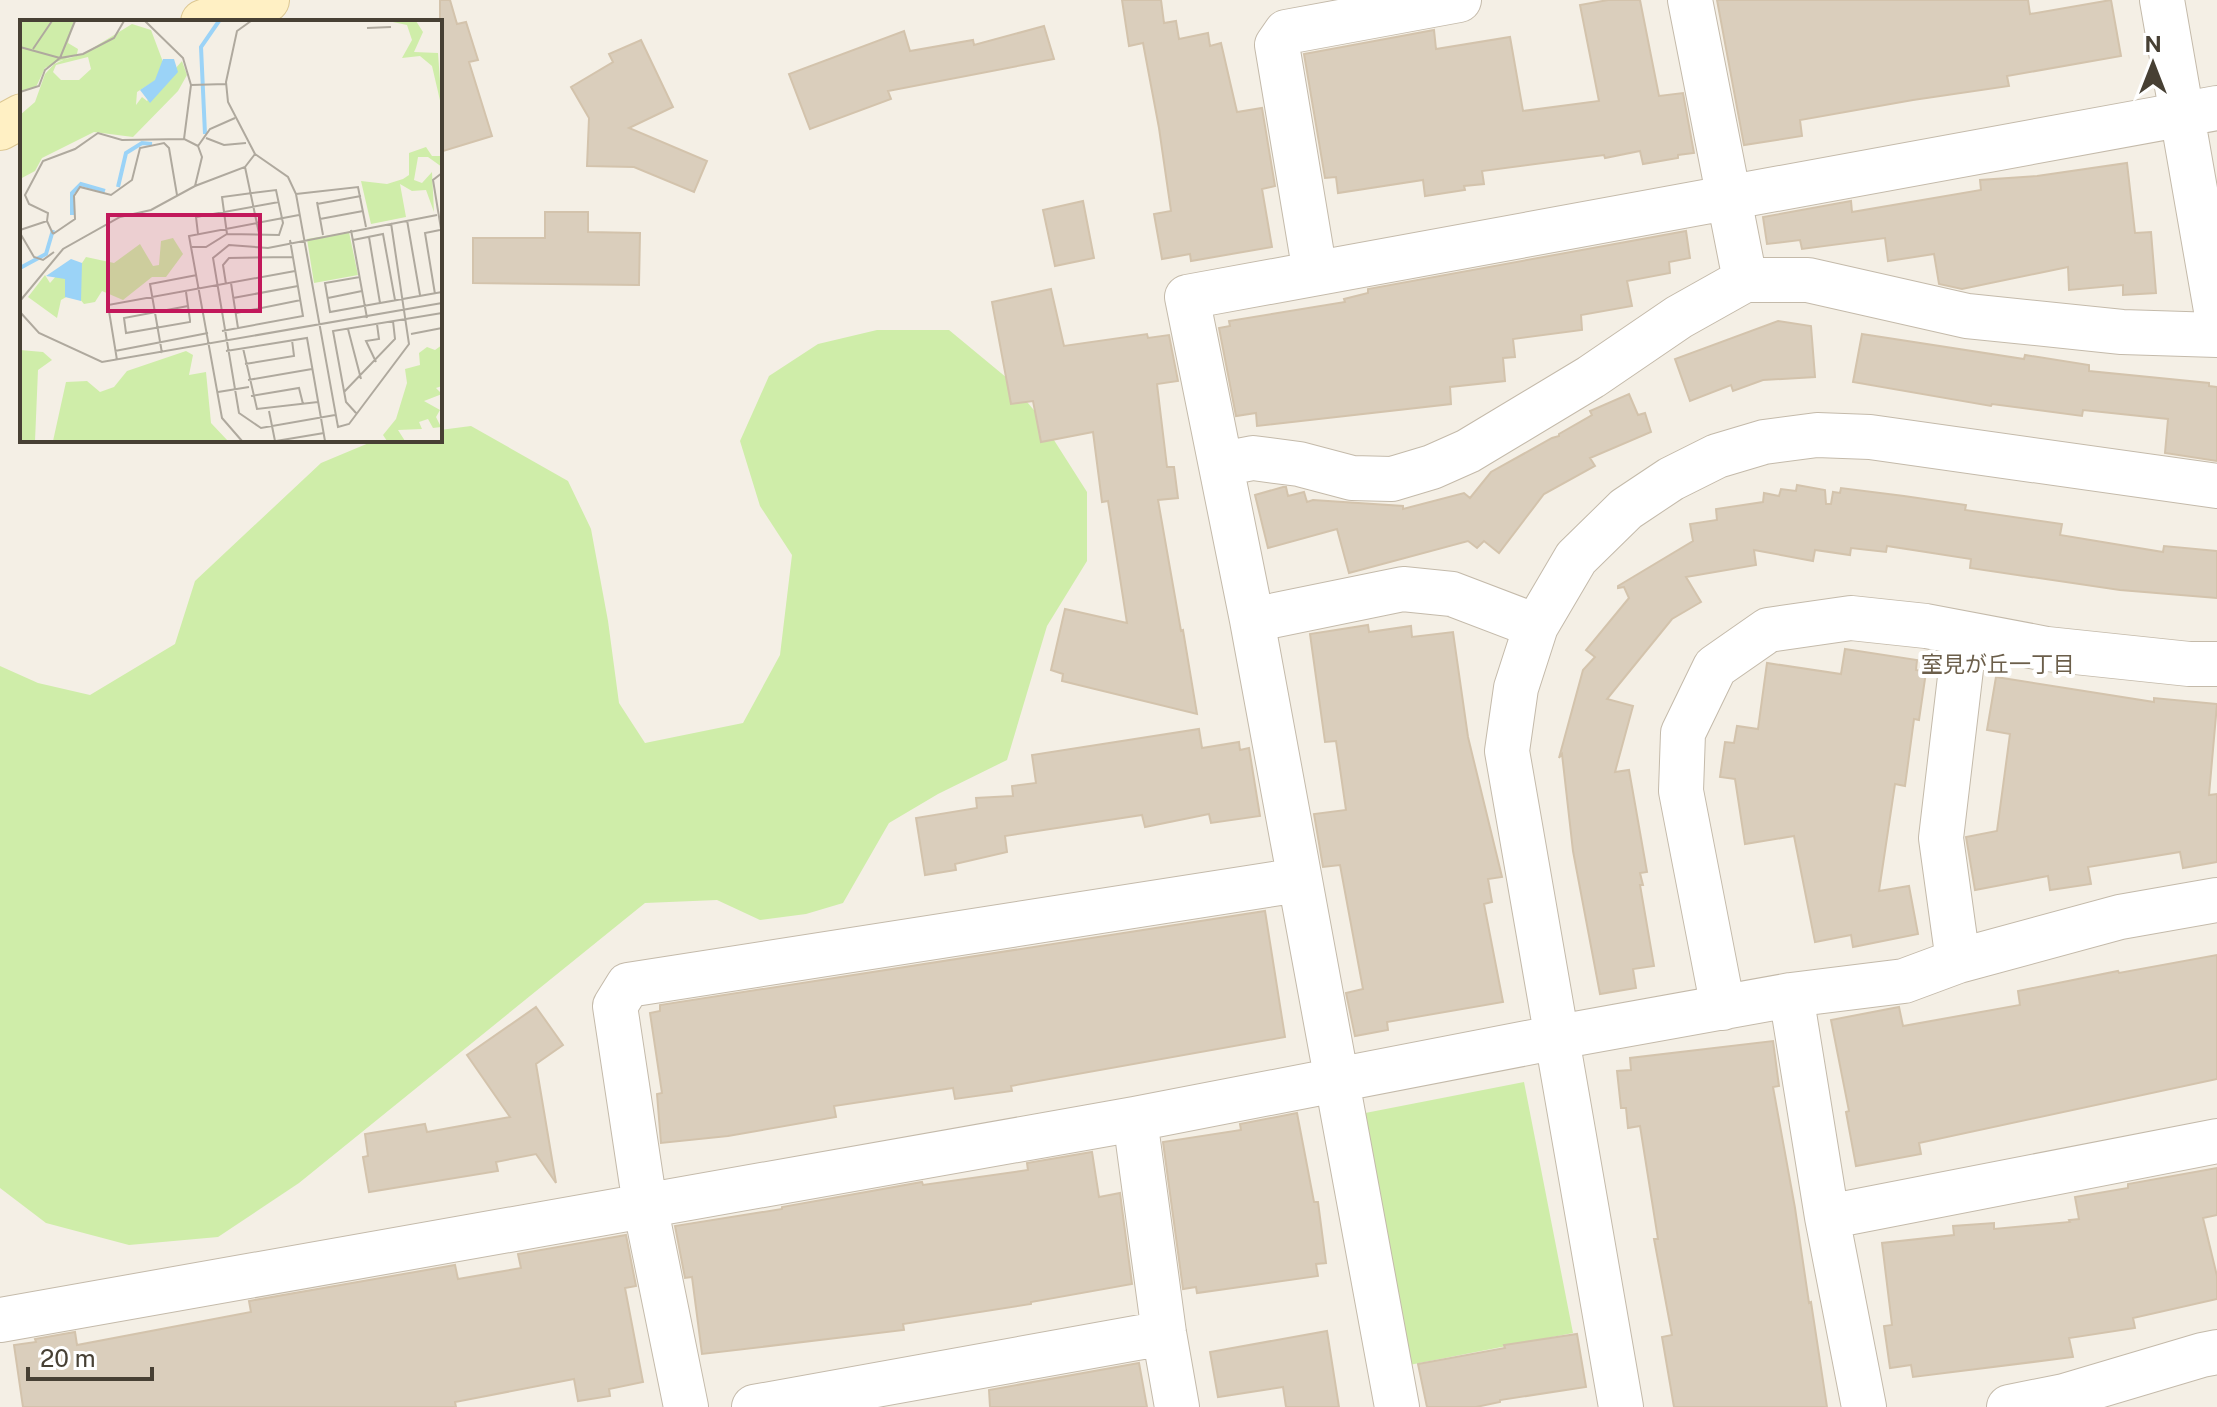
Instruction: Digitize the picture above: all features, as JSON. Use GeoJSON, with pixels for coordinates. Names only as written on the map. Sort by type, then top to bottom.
{"type":"FeatureCollection","features":[{"type":"Feature","properties":{"kind":"main road"},"geometry":{"type":"LineString","coordinates":[[209,20],[267,0]]}},
{"type":"Feature","properties":{"kind":"main road"},"geometry":{"type":"LineString","coordinates":[[0,128],[20,117]]}},
{"type":"Feature","properties":{"kind":"street"},"geometry":{"type":"LineString","coordinates":[[1315,273],[1277,45],[1286,32],[1459,0]]}},
{"type":"Feature","properties":{"kind":"street"},"geometry":{"type":"LineString","coordinates":[[1690,0],[1745,280]]}},
{"type":"Feature","properties":{"kind":"street"},"geometry":{"type":"LineString","coordinates":[[2162,0],[2199,112],[2217,316]]}},
{"type":"Feature","properties":{"kind":"street"},"geometry":{"type":"LineString","coordinates":[[1397,1407],[1252,620],[1187,297],[2199,112]]}},
{"type":"Feature","properties":{"kind":"street"},"geometry":{"type":"LineString","coordinates":[[1222,464],[1253,458],[1299,464],[1352,478],[1392,479],[1432,467],[1468,451],[1591,377],[1679,317],[1745,280],[1808,280],[1967,316],[2122,332],[2217,335]]}},
{"type":"Feature","properties":{"kind":"street"},"geometry":{"type":"LineString","coordinates":[[1621,1407],[1507,751],[1516,688],[1536,626],[1576,558],[1626,509],[1671,479],[1717,456],[1764,442],[1817,435],[1870,437],[2217,486]]}},
{"type":"Feature","properties":{"kind":"street"},"geometry":{"type":"LineString","coordinates":[[1252,620],[1403,589],[1452,594],[1536,626]]}},
{"type":"Feature","properties":{"kind":"street"},"geometry":{"type":"LineString","coordinates":[[1723,1008],[1681,791],[1683,733],[1715,667],[1768,630],[1851,618],[1926,626],[2047,649],[2189,664],[2217,664]]}},
{"type":"Feature","properties":{"kind":"street"},"geometry":{"type":"LineString","coordinates":[[1958,961],[1941,838],[1965,635]]}},
{"type":"Feature","properties":{"kind":"street"},"geometry":{"type":"LineString","coordinates":[[686,1407],[645,1205],[615,1006],[628,985],[1299,880]]}},
{"type":"Feature","properties":{"kind":"street"},"geometry":{"type":"LineString","coordinates":[[0,1320],[1135,1119],[1791,995],[1904,981],[1958,961],[2120,917],[2217,900]]}},
{"type":"Feature","properties":{"kind":"street"},"geometry":{"type":"LineString","coordinates":[[1791,995],[1827,1217],[1864,1407]]}},
{"type":"Feature","properties":{"kind":"street"},"geometry":{"type":"LineString","coordinates":[[1135,1119],[1177,1407]]}},
{"type":"Feature","properties":{"kind":"street"},"geometry":{"type":"LineString","coordinates":[[1827,1217],[2217,1141]]}},
{"type":"Feature","properties":{"kind":"street"},"geometry":{"type":"LineString","coordinates":[[754,1407],[1164,1333]]}},
{"type":"Feature","properties":{"kind":"street"},"geometry":{"type":"LineString","coordinates":[[2009,1407],[2064,1396],[2217,1352]]}},
{"type":"Feature","properties":{"kind":"green space"},"geometry":{"type":"Polygon","coordinates":[[[877,330],[949,330],[1007,378],[1038,415],[1087,492],[1087,561],[1047,626],[1007,760],[938,794],[889,823],[843,903],[806,914],[760,920],[717,900],[645,903],[299,1183],[218,1237],[129,1245],[46,1223],[0,1188],[0,666],[38,683],[90,695],[175,644],[195,581],[321,463],[371,442],[442,442],[442,430],[471,426],[568,481],[591,529],[619,703],[645,743],[743,723],[780,655],[792,555],[760,506],[740,441],[769,376],[818,344],[877,330]]]}},
{"type":"Feature","properties":{"kind":"green space"},"geometry":{"type":"Polygon","coordinates":[[[1524,1082],[1573,1333],[1404,1366],[1355,1115],[1524,1082]]]}},
{"type":"Feature","properties":{"kind":"building"},"geometry":{"type":"Polygon","coordinates":[[[440,0],[450,0],[457,24],[466,22],[478,60],[469,62],[492,136],[442,151],[442,20],[440,0]]]}},
{"type":"Feature","properties":{"kind":"building"},"geometry":{"type":"Polygon","coordinates":[[[1122,0],[1161,0],[1164,23],[1176,21],[1179,39],[1208,33],[1210,46],[1221,43],[1237,112],[1262,108],[1275,186],[1262,189],[1272,247],[1191,261],[1190,254],[1162,259],[1154,214],[1171,211],[1159,128],[1143,43],[1129,46],[1122,0]]]}},
{"type":"Feature","properties":{"kind":"building"},"geometry":{"type":"Polygon","coordinates":[[[1608,0],[1640,0],[1659,96],[1683,93],[1694,153],[1643,164],[1640,151],[1605,158],[1604,155],[1482,171],[1484,184],[1425,196],[1423,180],[1338,193],[1336,177],[1325,178],[1304,54],[1434,30],[1436,49],[1510,37],[1523,111],[1599,101],[1580,5],[1608,0]]]}},
{"type":"Feature","properties":{"kind":"building"},"geometry":{"type":"Polygon","coordinates":[[[1717,0],[2028,0],[2030,14],[2111,0],[2121,56],[2007,76],[2009,86],[1800,120],[1802,136],[1744,145],[1717,0]]]}},
{"type":"Feature","properties":{"kind":"building"},"geometry":{"type":"Polygon","coordinates":[[[1044,26],[1054,59],[888,91],[891,99],[810,129],[789,74],[904,31],[910,51],[973,40],[974,45],[1044,26]]]}},
{"type":"Feature","properties":{"kind":"building"},"geometry":{"type":"Polygon","coordinates":[[[641,40],[673,107],[629,128],[707,161],[694,192],[634,167],[587,166],[589,118],[571,87],[613,62],[609,54],[641,40]]]}},
{"type":"Feature","properties":{"kind":"building"},"geometry":{"type":"Polygon","coordinates":[[[2127,163],[2135,233],[2151,232],[2156,293],[2123,295],[2123,285],[2069,290],[2068,267],[1962,289],[1939,284],[1934,254],[1888,261],[1885,238],[1802,249],[1800,240],[1767,244],[1763,217],[1851,201],[1852,212],[1981,190],[1980,180],[2037,176],[2127,163]]]}},
{"type":"Feature","properties":{"kind":"building"},"geometry":{"type":"Polygon","coordinates":[[[1083,201],[1094,258],[1055,266],[1043,210],[1083,201]]]}},
{"type":"Feature","properties":{"kind":"building"},"geometry":{"type":"Polygon","coordinates":[[[545,212],[588,212],[588,232],[640,233],[639,285],[473,283],[473,238],[545,238],[545,212]]]}},
{"type":"Feature","properties":{"kind":"building"},"geometry":{"type":"Polygon","coordinates":[[[1686,231],[1690,258],[1669,262],[1670,273],[1627,281],[1632,306],[1581,315],[1582,330],[1513,339],[1515,357],[1503,358],[1505,381],[1450,387],[1451,404],[1257,426],[1256,413],[1236,416],[1219,328],[1230,326],[1229,321],[1345,302],[1344,299],[1368,293],[1368,289],[1686,231]]]}},
{"type":"Feature","properties":{"kind":"building"},"geometry":{"type":"Polygon","coordinates":[[[1051,289],[1064,346],[1147,334],[1148,338],[1169,335],[1178,381],[1157,384],[1167,467],[1174,467],[1178,498],[1158,500],[1197,714],[1062,681],[1063,674],[1051,670],[1065,609],[1127,623],[1108,501],[1102,502],[1093,432],[1041,442],[1033,401],[1011,404],[992,302],[1051,289]]]}},
{"type":"Feature","properties":{"kind":"building"},"geometry":{"type":"Polygon","coordinates":[[[1778,321],[1811,326],[1815,377],[1763,380],[1733,391],[1731,385],[1690,401],[1675,359],[1778,321]]]}},
{"type":"Feature","properties":{"kind":"building"},"geometry":{"type":"Polygon","coordinates":[[[1862,334],[2024,359],[2025,355],[2089,365],[2089,371],[2209,383],[2209,386],[2217,387],[2217,461],[2165,453],[2168,419],[2083,410],[2082,416],[1991,406],[1853,382],[1862,334]]]}},
{"type":"Feature","properties":{"kind":"building"},"geometry":{"type":"Polygon","coordinates":[[[1629,394],[1638,415],[1645,413],[1651,432],[1590,458],[1595,466],[1544,494],[1499,553],[1484,541],[1477,548],[1468,541],[1349,573],[1337,529],[1268,548],[1255,495],[1286,487],[1288,496],[1304,492],[1307,502],[1403,506],[1403,509],[1464,493],[1470,498],[1491,472],[1559,436],[1592,415],[1590,411],[1629,394]]]}},
{"type":"Feature","properties":{"kind":"building"},"geometry":{"type":"Polygon","coordinates":[[[1797,485],[1825,490],[1826,504],[1831,504],[1833,492],[1840,493],[1841,488],[1966,505],[1965,510],[2062,524],[2060,535],[2163,552],[2164,546],[2217,551],[2217,598],[2120,590],[1970,568],[1971,559],[1887,546],[1886,552],[1851,548],[1850,555],[1815,550],[1813,561],[1754,550],[1756,565],[1686,577],[1701,602],[1672,619],[1607,699],[1633,706],[1615,772],[1629,770],[1647,872],[1640,873],[1643,885],[1640,885],[1654,966],[1633,969],[1636,988],[1600,994],[1573,851],[1562,754],[1559,758],[1583,670],[1595,657],[1586,650],[1629,598],[1624,587],[1618,586],[1693,541],[1690,524],[1717,520],[1716,509],[1763,502],[1764,493],[1779,496],[1781,489],[1796,491],[1797,485]]]}},
{"type":"Feature","properties":{"kind":"building"},"geometry":{"type":"Polygon","coordinates":[[[1368,625],[1369,632],[1411,626],[1412,637],[1453,632],[1468,737],[1502,877],[1488,879],[1492,902],[1484,904],[1503,1002],[1387,1022],[1388,1030],[1355,1036],[1346,993],[1363,989],[1340,865],[1323,867],[1314,814],[1346,810],[1336,741],[1325,742],[1310,634],[1368,625]]]}},
{"type":"Feature","properties":{"kind":"building"},"geometry":{"type":"Polygon","coordinates":[[[1845,649],[1917,660],[1916,670],[1926,672],[1919,720],[1914,719],[1905,786],[1895,784],[1879,891],[1909,886],[1918,934],[1853,947],[1851,935],[1815,942],[1794,836],[1745,844],[1735,779],[1720,777],[1725,742],[1734,743],[1737,726],[1758,729],[1767,663],[1841,674],[1845,649]]]}},
{"type":"Feature","properties":{"kind":"building"},"geometry":{"type":"Polygon","coordinates":[[[1996,677],[2154,702],[2154,698],[2217,704],[2209,795],[2217,794],[2217,862],[2183,868],[2180,852],[2088,867],[2091,884],[2050,890],[2048,876],[1975,890],[1966,837],[1997,831],[2010,734],[1987,730],[1996,677]]]}},
{"type":"Feature","properties":{"kind":"building"},"geometry":{"type":"Polygon","coordinates":[[[1199,729],[1202,748],[1239,742],[1240,750],[1249,748],[1260,816],[1211,823],[1209,814],[1145,827],[1142,815],[1005,836],[1007,852],[955,864],[956,870],[925,875],[916,818],[977,808],[976,798],[1013,796],[1012,786],[1036,783],[1032,755],[1199,729]]]}},
{"type":"Feature","properties":{"kind":"building"},"geometry":{"type":"Polygon","coordinates":[[[1265,911],[1285,1037],[1011,1086],[1012,1091],[955,1099],[953,1088],[834,1106],[836,1117],[728,1136],[661,1143],[657,1094],[662,1093],[650,1013],[660,1011],[660,1005],[1265,911]]]}},
{"type":"Feature","properties":{"kind":"building"},"geometry":{"type":"Polygon","coordinates":[[[2217,955],[2217,1079],[1919,1143],[1921,1154],[1856,1166],[1831,1020],[1899,1007],[1903,1026],[2020,1005],[2018,991],[2217,955]]]}},
{"type":"Feature","properties":{"kind":"building"},"geometry":{"type":"Polygon","coordinates":[[[536,1007],[563,1045],[536,1064],[556,1183],[536,1154],[496,1162],[498,1171],[369,1192],[363,1157],[368,1156],[365,1134],[425,1124],[427,1132],[510,1117],[467,1055],[536,1007]]]}},
{"type":"Feature","properties":{"kind":"building"},"geometry":{"type":"Polygon","coordinates":[[[1773,1041],[1779,1086],[1773,1087],[1827,1407],[1674,1407],[1662,1337],[1672,1335],[1654,1239],[1658,1239],[1640,1126],[1628,1128],[1626,1108],[1621,1108],[1617,1071],[1631,1070],[1630,1058],[1773,1041]]]}},
{"type":"Feature","properties":{"kind":"building"},"geometry":{"type":"Polygon","coordinates":[[[1297,1113],[1314,1202],[1318,1202],[1326,1263],[1316,1264],[1318,1276],[1197,1293],[1196,1287],[1183,1289],[1163,1142],[1241,1130],[1240,1124],[1297,1113]]]}},
{"type":"Feature","properties":{"kind":"building"},"geometry":{"type":"Polygon","coordinates":[[[1092,1152],[1099,1197],[1120,1193],[1132,1284],[903,1324],[904,1330],[702,1354],[692,1277],[685,1278],[675,1226],[922,1182],[923,1185],[1028,1170],[1027,1163],[1092,1152]]]}},
{"type":"Feature","properties":{"kind":"building"},"geometry":{"type":"Polygon","coordinates":[[[2217,1168],[2217,1215],[2203,1218],[2217,1276],[2217,1299],[2133,1318],[2135,1328],[2069,1338],[2073,1357],[1913,1377],[1911,1365],[1890,1368],[1884,1326],[1892,1325],[1882,1243],[1954,1235],[1953,1226],[1994,1223],[1994,1229],[2070,1222],[2079,1219],[2075,1197],[2217,1168]]]}},
{"type":"Feature","properties":{"kind":"building"},"geometry":{"type":"Polygon","coordinates":[[[626,1235],[636,1286],[625,1288],[643,1382],[609,1389],[610,1396],[578,1401],[574,1379],[455,1402],[456,1407],[23,1407],[14,1345],[36,1342],[35,1339],[75,1332],[77,1345],[251,1312],[249,1301],[455,1265],[458,1279],[521,1268],[518,1254],[626,1235]]]}},
{"type":"Feature","properties":{"kind":"building"},"geometry":{"type":"Polygon","coordinates":[[[1327,1331],[1339,1407],[1286,1407],[1283,1387],[1218,1397],[1210,1352],[1327,1331]]]}},
{"type":"Feature","properties":{"kind":"building"},"geometry":{"type":"Polygon","coordinates":[[[1577,1334],[1586,1387],[1500,1400],[1476,1407],[1427,1407],[1418,1364],[1505,1348],[1504,1345],[1577,1334]]]}},
{"type":"Feature","properties":{"kind":"building"},"geometry":{"type":"Polygon","coordinates":[[[1139,1363],[1147,1407],[990,1407],[989,1390],[1139,1363]]]}},
{"type":"Feature","properties":{"kind":"district","name":"室見が丘一丁目"},"geometry":{"type":"Point","coordinates":[1998,664]}}]}
